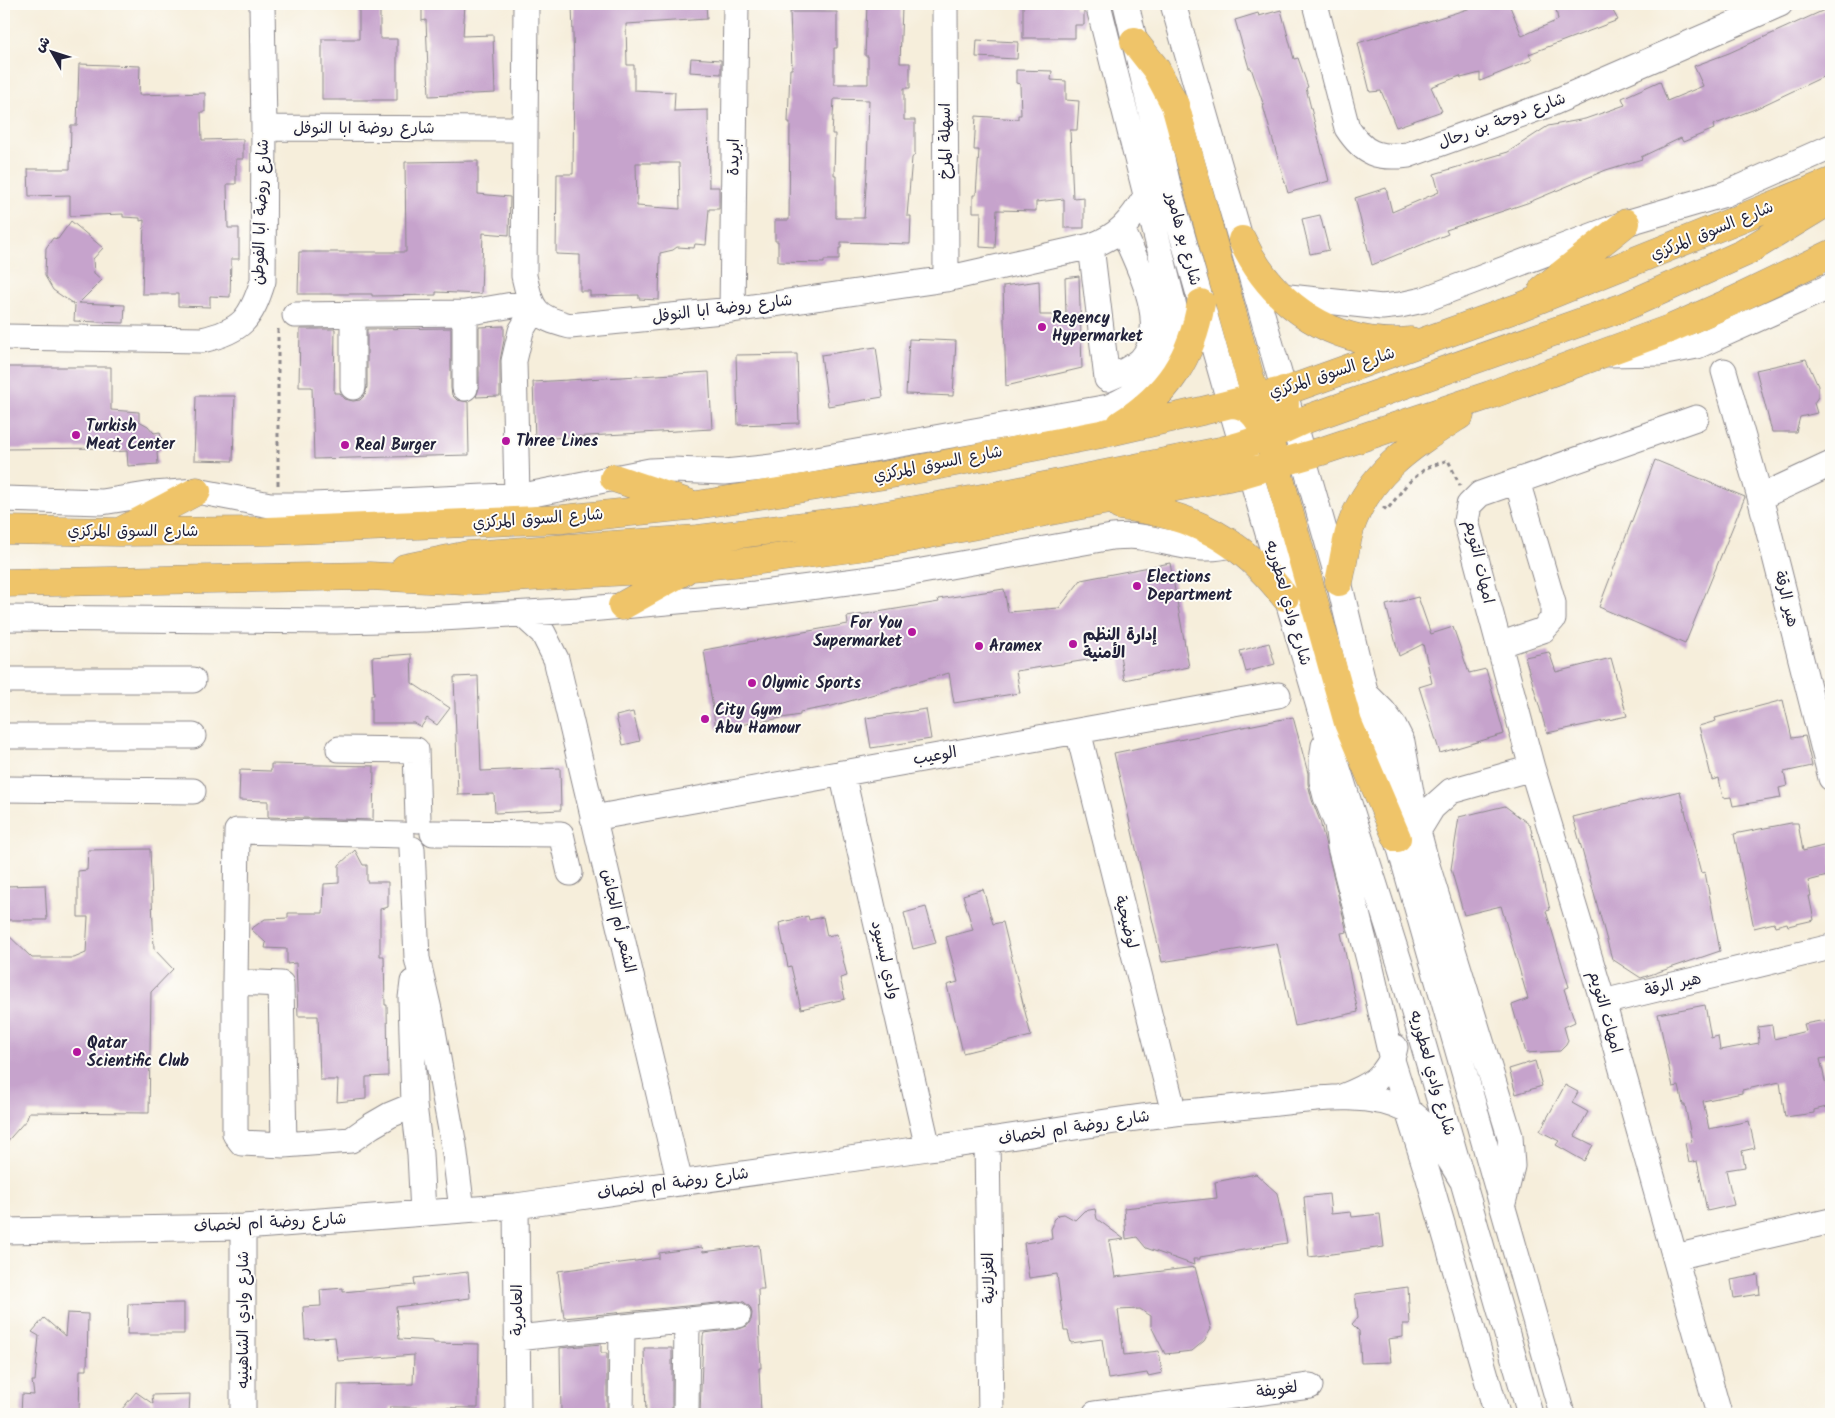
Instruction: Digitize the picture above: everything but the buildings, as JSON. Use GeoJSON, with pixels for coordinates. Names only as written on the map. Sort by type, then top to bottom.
{"type":"FeatureCollection","features":[{"type":"Feature","properties":{"kind":"main road"},"geometry":{"type":"LineString","coordinates":[[1134,40],[1156,69],[1175,105],[1242,401],[1239,404],[1250,410],[1257,417],[1280,451],[1292,456],[1303,456]]}},
{"type":"Feature","properties":{"kind":"main road","name":"شارع السوق المركزي"},"geometry":{"type":"LineString","coordinates":[[4,530],[119,532],[269,531],[554,520],[697,505],[898,473],[1101,434],[1284,390],[1520,307],[1831,182]]}},
{"type":"Feature","properties":{"kind":"main road"},"geometry":{"type":"LineString","coordinates":[[369,576],[468,555],[698,539],[869,518],[999,495],[1234,448],[1624,307],[1744,253],[1831,200]]}},
{"type":"Feature","properties":{"kind":"main road"},"geometry":{"type":"LineString","coordinates":[[1520,307],[1626,223]]}},
{"type":"Feature","properties":{"kind":"main road"},"geometry":{"type":"LineString","coordinates":[[1242,240],[1258,270],[1280,296],[1317,322],[1336,331],[1359,338],[1381,341],[1403,342],[1439,337]]}},
{"type":"Feature","properties":{"kind":"main road"},"geometry":{"type":"LineString","coordinates":[[4,583],[369,576],[466,580],[692,567],[867,546],[1239,475],[1303,456],[1490,395],[1672,328],[1831,254]]}},
{"type":"Feature","properties":{"kind":"main road"},"geometry":{"type":"LineString","coordinates":[[1101,434],[1139,413],[1155,399],[1169,382],[1191,345],[1200,303]]}},
{"type":"Feature","properties":{"kind":"main road"},"geometry":{"type":"LineString","coordinates":[[1250,471],[1250,456],[1253,449],[1277,428],[1282,420],[1285,404],[1284,390]]}},
{"type":"Feature","properties":{"kind":"main road"},"geometry":{"type":"LineString","coordinates":[[1340,582],[1351,528],[1364,498],[1373,484],[1402,455],[1490,395]]}},
{"type":"Feature","properties":{"kind":"main road"},"geometry":{"type":"LineString","coordinates":[[1268,435],[1348,723],[1407,834]]}},
{"type":"Feature","properties":{"kind":"main road"},"geometry":{"type":"LineString","coordinates":[[614,478],[697,505]]}},
{"type":"Feature","properties":{"kind":"main road"},"geometry":{"type":"LineString","coordinates":[[119,532],[197,491]]}},
{"type":"Feature","properties":{"kind":"main road"},"geometry":{"type":"LineString","coordinates":[[1099,503],[1172,514],[1201,526],[1232,544],[1254,561],[1271,578],[1285,597]]}},
{"type":"Feature","properties":{"kind":"main road"},"geometry":{"type":"LineString","coordinates":[[622,606],[692,567]]}},
{"type":"Feature","properties":{"kind":"street","name":"شارع روضة ابا الفوطن"},"geometry":{"type":"LineString","coordinates":[[4,337],[202,340],[223,335],[242,324],[255,306],[263,281],[264,128],[262,4]]}},
{"type":"Feature","properties":{"kind":"street"},"geometry":{"type":"LineString","coordinates":[[517,496],[514,361],[521,331],[532,305],[524,276],[526,4]]}},
{"type":"Feature","properties":{"kind":"street","name":"ابريدة"},"geometry":{"type":"LineString","coordinates":[[732,310],[736,4]]}},
{"type":"Feature","properties":{"kind":"street","name":"اسهلة المرخ"},"geometry":{"type":"LineString","coordinates":[[945,4],[946,278]]}},
{"type":"Feature","properties":{"kind":"street","name":"شارع بو هامور"},"geometry":{"type":"LineString","coordinates":[[1098,4],[1173,302],[1176,320],[1174,336],[1168,354]]}},
{"type":"Feature","properties":{"kind":"street","name":"شارع بو هامور"},"geometry":{"type":"LineString","coordinates":[[1126,4],[1168,185],[1200,303],[1242,401]]}},
{"type":"Feature","properties":{"kind":"street"},"geometry":{"type":"LineString","coordinates":[[1173,4],[1284,390]]}},
{"type":"Feature","properties":{"kind":"street","name":"شارع دوحة بن رحال"},"geometry":{"type":"LineString","coordinates":[[1315,4],[1347,128],[1357,143],[1371,154],[1390,157],[1408,155],[1550,104],[1780,4]]}},
{"type":"Feature","properties":{"kind":"street","name":"شارع روضة ابا النوفل"},"geometry":{"type":"LineString","coordinates":[[264,128],[524,129]]}},
{"type":"Feature","properties":{"kind":"street","name":"شارع السوق المركزي"},"geometry":{"type":"LineString","coordinates":[[1280,296],[1367,306],[1400,305],[1423,300],[1626,223],[1725,194],[1831,147]]}},
{"type":"Feature","properties":{"kind":"street","name":"شارع روضة ابا النوفل"},"geometry":{"type":"LineString","coordinates":[[532,305],[550,321],[570,326],[732,310],[946,278],[1091,246],[1106,240],[1122,229],[1146,196]]}},
{"type":"Feature","properties":{"kind":"street"},"geometry":{"type":"LineString","coordinates":[[1091,246],[1107,379],[1127,370],[1141,360],[1151,345],[1154,328],[1152,308],[1122,229],[1139,228],[1155,232]]}},
{"type":"Feature","properties":{"kind":"street"},"geometry":{"type":"LineString","coordinates":[[1602,354],[1660,353],[1697,346],[1831,286]]}},
{"type":"Feature","properties":{"kind":"street"},"geometry":{"type":"LineString","coordinates":[[287,320],[353,315],[465,313],[532,305]]}},
{"type":"Feature","properties":{"kind":"street"},"geometry":{"type":"LineString","coordinates":[[465,313],[465,388]]}},
{"type":"Feature","properties":{"kind":"street"},"geometry":{"type":"LineString","coordinates":[[353,315],[353,387]]}},
{"type":"Feature","properties":{"kind":"street","name":"شارع السوق المركزي"},"geometry":{"type":"LineString","coordinates":[[4,499],[102,502],[153,494],[197,491],[249,502],[278,505],[314,505],[517,496],[554,491],[650,471],[725,472],[772,466],[1086,413],[1109,407],[1143,387],[1158,371],[1168,354]]}},
{"type":"Feature","properties":{"kind":"street","name":"هير الرقة"},"geometry":{"type":"LineString","coordinates":[[1724,371],[1760,496],[1831,778]]}},
{"type":"Feature","properties":{"kind":"street","name":"امهات التويم"},"geometry":{"type":"LineString","coordinates":[[1696,418],[1480,494],[1469,505],[1466,521],[1532,768],[1603,1002],[1719,1414]]}},
{"type":"Feature","properties":{"kind":"street","name":"شارع وادي لعطوريه"},"geometry":{"type":"LineString","coordinates":[[1303,456],[1340,582],[1384,771],[1407,834],[1503,1206],[1562,1414]]}},
{"type":"Feature","properties":{"kind":"street"},"geometry":{"type":"LineString","coordinates":[[1760,496],[1831,464]]}},
{"type":"Feature","properties":{"kind":"street","name":"شارع وادي لعطوريه"},"geometry":{"type":"LineString","coordinates":[[1250,471],[1326,734],[1400,964],[1530,1414]]}},
{"type":"Feature","properties":{"kind":"street"},"geometry":{"type":"LineString","coordinates":[[1499,645],[1543,630],[1553,619],[1553,603],[1517,482]]}},
{"type":"Feature","properties":{"kind":"street"},"geometry":{"type":"LineString","coordinates":[[4,618],[336,621],[522,614],[755,594],[894,576],[1112,537],[1137,536],[1195,547],[1223,548],[1232,544]]}},
{"type":"Feature","properties":{"kind":"street","name":"الشعر أم الجاش"},"geometry":{"type":"LineString","coordinates":[[556,659],[557,645],[562,632],[578,610]]}},
{"type":"Feature","properties":{"kind":"street","name":"الشعر أم الجاش"},"geometry":{"type":"LineString","coordinates":[[522,614],[543,633],[556,659],[680,1183]]}},
{"type":"Feature","properties":{"kind":"street"},"geometry":{"type":"LineString","coordinates":[[4,680],[193,680]]}},
{"type":"Feature","properties":{"kind":"street","name":"الوعيب"},"geometry":{"type":"LineString","coordinates":[[593,818],[1278,695]]}},
{"type":"Feature","properties":{"kind":"street","name":"شارع وادي لعطوريه"},"geometry":{"type":"LineString","coordinates":[[1367,695],[1383,711],[1394,726],[1402,742],[1408,770],[1407,834]]}},
{"type":"Feature","properties":{"kind":"street","name":"لوضيحية"},"geometry":{"type":"LineString","coordinates":[[1078,731],[1174,1113]]}},
{"type":"Feature","properties":{"kind":"street","name":"شارع وادي لعطوريه"},"geometry":{"type":"LineString","coordinates":[[1326,734],[1322,761],[1322,781],[1337,824],[1340,847],[1392,1060],[1409,1111],[1498,1414]]}},
{"type":"Feature","properties":{"kind":"street"},"geometry":{"type":"LineString","coordinates":[[4,736],[193,736]]}},
{"type":"Feature","properties":{"kind":"street"},"geometry":{"type":"LineString","coordinates":[[339,749],[416,750],[417,958],[412,998],[414,1105],[420,1154],[423,1213]]}},
{"type":"Feature","properties":{"kind":"street"},"geometry":{"type":"LineString","coordinates":[[1407,834],[1451,791],[1532,768]]}},
{"type":"Feature","properties":{"kind":"street"},"geometry":{"type":"LineString","coordinates":[[1408,770],[1428,783],[1451,791]]}},
{"type":"Feature","properties":{"kind":"street","name":"وادي ليسيود"},"geometry":{"type":"LineString","coordinates":[[842,773],[928,1148]]}},
{"type":"Feature","properties":{"kind":"street"},"geometry":{"type":"LineString","coordinates":[[4,789],[193,790]]}},
{"type":"Feature","properties":{"kind":"street"},"geometry":{"type":"LineString","coordinates":[[414,1105],[390,1114],[351,1140],[284,1145],[242,1143],[235,1134],[237,831],[561,834],[570,873]]}},
{"type":"Feature","properties":{"kind":"street","name":"هير الرقة"},"geometry":{"type":"LineString","coordinates":[[1603,1002],[1831,947]]}},
{"type":"Feature","properties":{"kind":"street"},"geometry":{"type":"LineString","coordinates":[[417,958],[430,1014],[433,1041],[446,1101],[462,1210]]}},
{"type":"Feature","properties":{"kind":"street","name":"شارع روضة ام لخصاف"},"geometry":{"type":"LineString","coordinates":[[1339,1098],[1362,1089],[1373,1082],[1384,1073],[1392,1060],[1397,1037],[1400,964]]}},
{"type":"Feature","properties":{"kind":"street"},"geometry":{"type":"LineString","coordinates":[[235,982],[281,984],[284,1145]]}},
{"type":"Feature","properties":{"kind":"street","name":"شارع روضة ام لخصاف"},"geometry":{"type":"LineString","coordinates":[[4,1231],[243,1227],[516,1206],[928,1148],[987,1142],[1174,1113],[1339,1098],[1377,1101],[1409,1111],[1421,1120],[1465,1185]]}},
{"type":"Feature","properties":{"kind":"street","name":"الغزلانية"},"geometry":{"type":"LineString","coordinates":[[987,1142],[991,1414]]}},
{"type":"Feature","properties":{"kind":"street","name":"العامرية"},"geometry":{"type":"LineString","coordinates":[[516,1206],[518,1414]]}},
{"type":"Feature","properties":{"kind":"street"},"geometry":{"type":"LineString","coordinates":[[1675,1257],[1831,1221]]}},
{"type":"Feature","properties":{"kind":"street","name":"شارع وادي الشاهينيه"},"geometry":{"type":"LineString","coordinates":[[243,1227],[243,1414]]}},
{"type":"Feature","properties":{"kind":"street"},"geometry":{"type":"LineString","coordinates":[[517,1338],[738,1315]]}},
{"type":"Feature","properties":{"kind":"street"},"geometry":{"type":"LineString","coordinates":[[686,1414],[687,1320]]}},
{"type":"Feature","properties":{"kind":"street"},"geometry":{"type":"LineString","coordinates":[[621,1414],[622,1326]]}},
{"type":"Feature","properties":{"kind":"street","name":"لغويفة"},"geometry":{"type":"LineString","coordinates":[[1095,1414],[1230,1405],[1310,1386]]}},
{"type":"Feature","properties":{"kind":"path"},"geometry":{"type":"LineString","coordinates":[[278,505],[287,320]]}},
{"type":"Feature","properties":{"kind":"path"},"geometry":{"type":"LineString","coordinates":[[1364,498],[1387,510],[1407,484],[1426,468],[1448,460],[1469,505]]}},
{"type":"Feature","properties":{"kind":"place","name":"Regency Hypermarket"},"geometry":{"type":"Point","coordinates":[1042,327]}},
{"type":"Feature","properties":{"kind":"place","name":"Turkish Meat Center"},"geometry":{"type":"Point","coordinates":[76,435]}},
{"type":"Feature","properties":{"kind":"place","name":"Three Lines"},"geometry":{"type":"Point","coordinates":[506,441]}},
{"type":"Feature","properties":{"kind":"place","name":"Real Burger"},"geometry":{"type":"Point","coordinates":[345,445]}},
{"type":"Feature","properties":{"kind":"place","name":"Elections Department"},"geometry":{"type":"Point","coordinates":[1137,586]}},
{"type":"Feature","properties":{"kind":"place","name":"For You Supermarket"},"geometry":{"type":"Point","coordinates":[912,632]}},
{"type":"Feature","properties":{"kind":"place","name":"إدارة النظم الأمنية"},"geometry":{"type":"Point","coordinates":[1073,644]}},
{"type":"Feature","properties":{"kind":"place","name":"Aramex"},"geometry":{"type":"Point","coordinates":[979,646]}},
{"type":"Feature","properties":{"kind":"place","name":"Olymic Sports"},"geometry":{"type":"Point","coordinates":[752,683]}},
{"type":"Feature","properties":{"kind":"place","name":"City Gym Abu Hamour"},"geometry":{"type":"Point","coordinates":[705,719]}},
{"type":"Feature","properties":{"kind":"place","name":"Qatar Scientific Club"},"geometry":{"type":"Point","coordinates":[77,1052]}}]}
